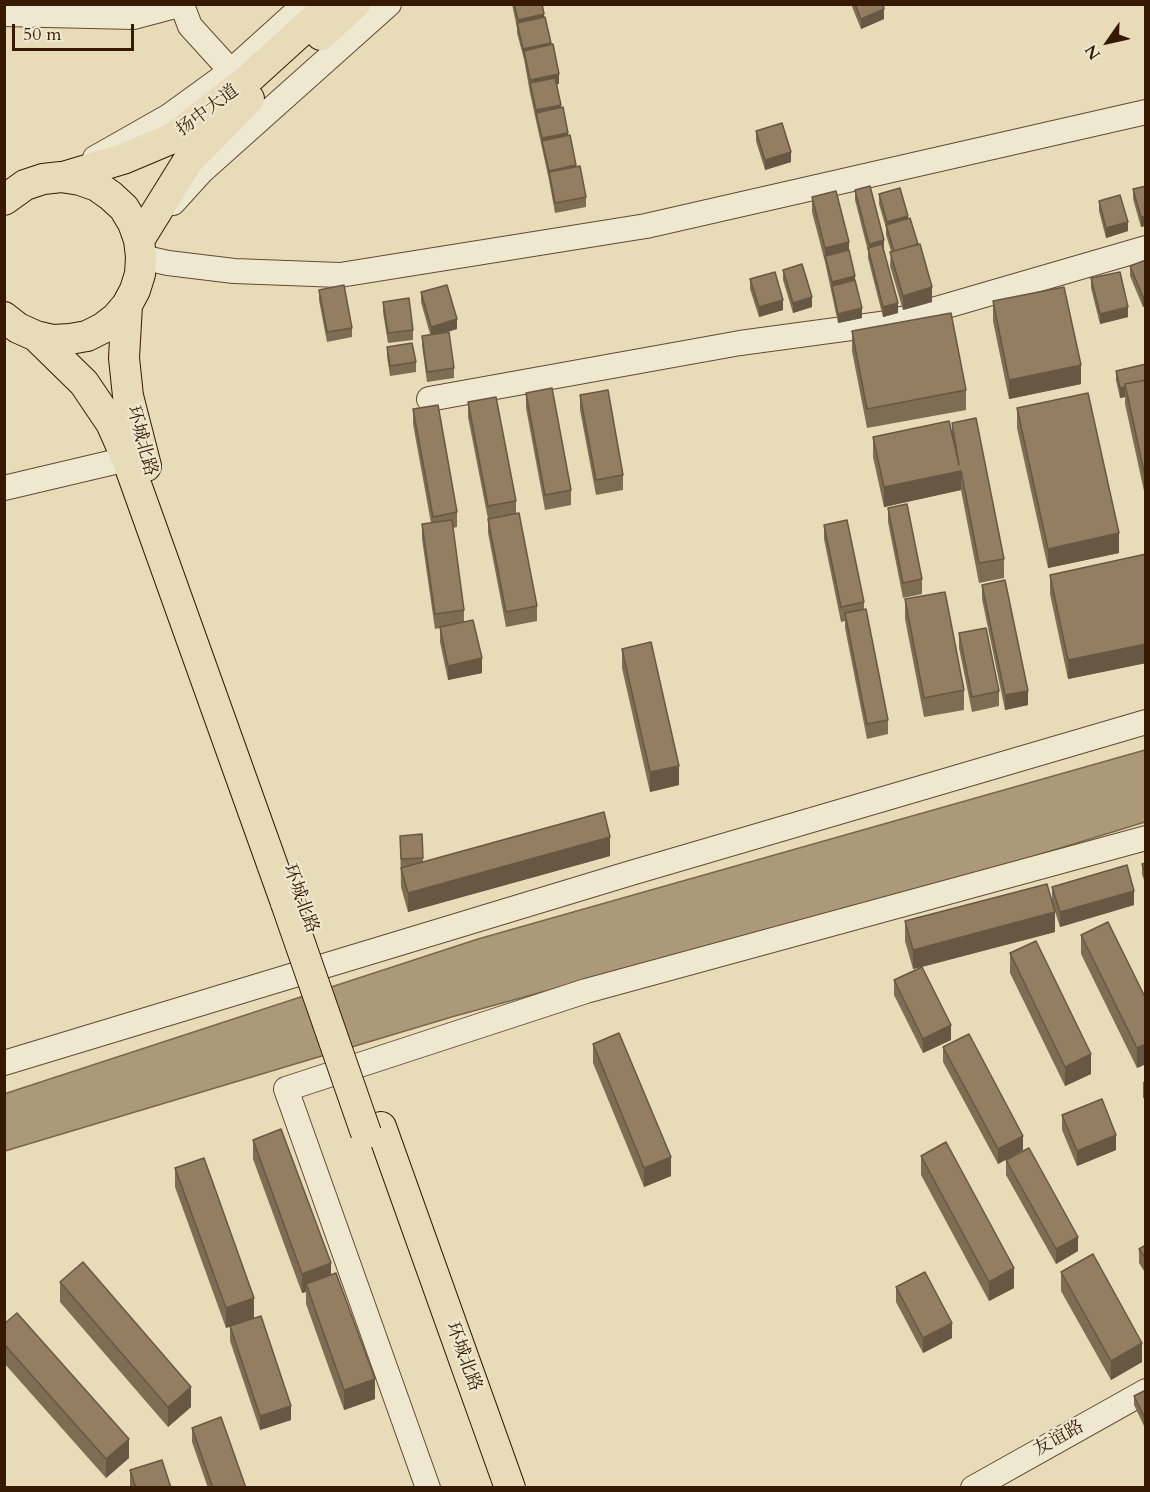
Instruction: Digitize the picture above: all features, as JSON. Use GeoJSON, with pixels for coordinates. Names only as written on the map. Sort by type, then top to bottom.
{"type":"FeatureCollection","features":[{"type":"Feature","properties":{"kind":"main road","name":"扬中大道"},"geometry":{"type":"LineString","coordinates":[[6,196],[25,185],[123,159],[173,138],[237,78],[331,4]]}},
{"type":"Feature","properties":{"kind":"main road","name":"扬中大道"},"geometry":{"type":"LineString","coordinates":[[140,248],[188,161],[253,94],[355,4]]}},
{"type":"Feature","properties":{"kind":"main road"},"geometry":{"type":"LineString","coordinates":[[4,317],[18,328],[53,340],[87,336],[116,318],[127,305],[138,282],[140,248],[133,224],[124,208],[97,186],[61,177]]}},
{"type":"Feature","properties":{"kind":"main road","name":"环城北路"},"geometry":{"type":"LineString","coordinates":[[127,305],[124,358],[128,396],[142,455],[373,1130],[492,1488]]}},
{"type":"Feature","properties":{"kind":"main road","name":"环城北路"},"geometry":{"type":"LineString","coordinates":[[36,336],[84,383],[111,423],[127,459],[293,900]]}},
{"type":"Feature","properties":{"kind":"main road","name":"环城北路"},"geometry":{"type":"LineString","coordinates":[[373,1130],[510,1488]]}},
{"type":"Feature","properties":{"kind":"street"},"geometry":{"type":"LineString","coordinates":[[4,14],[134,17],[182,5],[190,26],[237,78],[305,4]]}},
{"type":"Feature","properties":{"kind":"street"},"geometry":{"type":"LineString","coordinates":[[389,4],[202,171],[140,248],[168,263],[234,270],[340,276],[646,226],[1146,112]]}},
{"type":"Feature","properties":{"kind":"street"},"geometry":{"type":"LineString","coordinates":[[429,399],[740,343],[888,323],[1146,248]]}},
{"type":"Feature","properties":{"kind":"street"},"geometry":{"type":"LineString","coordinates":[[4,488],[127,459]]}},
{"type":"Feature","properties":{"kind":"street"},"geometry":{"type":"LineString","coordinates":[[4,1063],[631,873],[1146,722]]}},
{"type":"Feature","properties":{"kind":"street"},"geometry":{"type":"LineString","coordinates":[[428,1488],[286,1089],[586,991],[1146,838]]}},
{"type":"Feature","properties":{"kind":"street","name":"友谊路"},"geometry":{"type":"LineString","coordinates":[[973,1488],[1146,1391]]}},
{"type":"Feature","properties":{"kind":"shaded area"},"geometry":{"type":"Polygon","coordinates":[[[1145,750],[1145,822],[1012,863],[455,1016],[5,1151],[4,1094],[478,939],[1145,750]]]}},
{"type":"Feature","properties":{"kind":"building"},"geometry":{"type":"Polygon","coordinates":[[[514,4],[542,4],[544,14],[518,20],[514,4]]]}},
{"type":"Feature","properties":{"kind":"building"},"geometry":{"type":"Polygon","coordinates":[[[855,4],[883,4],[884,9],[861,19],[855,4]]]}},
{"type":"Feature","properties":{"kind":"building"},"geometry":{"type":"Polygon","coordinates":[[[545,17],[551,43],[523,49],[517,23],[545,17]]]}},
{"type":"Feature","properties":{"kind":"building"},"geometry":{"type":"Polygon","coordinates":[[[553,44],[559,74],[530,80],[524,51],[553,44]]]}},
{"type":"Feature","properties":{"kind":"building"},"geometry":{"type":"Polygon","coordinates":[[[555,78],[561,105],[536,110],[530,83],[555,78]]]}},
{"type":"Feature","properties":{"kind":"building"},"geometry":{"type":"Polygon","coordinates":[[[563,107],[568,133],[542,138],[536,113],[563,107]]]}},
{"type":"Feature","properties":{"kind":"building"},"geometry":{"type":"Polygon","coordinates":[[[782,123],[791,152],[765,160],[756,131],[782,123]]]}},
{"type":"Feature","properties":{"kind":"building"},"geometry":{"type":"Polygon","coordinates":[[[570,135],[576,165],[549,171],[542,141],[570,135]]]}},
{"type":"Feature","properties":{"kind":"building"},"geometry":{"type":"Polygon","coordinates":[[[580,166],[586,197],[555,203],[549,172],[580,166]]]}},
{"type":"Feature","properties":{"kind":"building"},"geometry":{"type":"Polygon","coordinates":[[[870,186],[884,240],[869,244],[855,190],[870,186]]]}},
{"type":"Feature","properties":{"kind":"building"},"geometry":{"type":"Polygon","coordinates":[[[1146,186],[1146,216],[1141,217],[1133,189],[1146,186]]]}},
{"type":"Feature","properties":{"kind":"building"},"geometry":{"type":"Polygon","coordinates":[[[900,188],[908,216],[887,222],[879,194],[900,188]]]}},
{"type":"Feature","properties":{"kind":"building"},"geometry":{"type":"Polygon","coordinates":[[[836,191],[849,242],[825,248],[812,197],[836,191]]]}},
{"type":"Feature","properties":{"kind":"building"},"geometry":{"type":"Polygon","coordinates":[[[1120,195],[1128,222],[1106,228],[1099,201],[1120,195]]]}},
{"type":"Feature","properties":{"kind":"building"},"geometry":{"type":"Polygon","coordinates":[[[910,218],[918,244],[894,251],[886,225],[910,218]]]}},
{"type":"Feature","properties":{"kind":"building"},"geometry":{"type":"Polygon","coordinates":[[[882,244],[898,303],[883,307],[868,248],[882,244]]]}},
{"type":"Feature","properties":{"kind":"building"},"geometry":{"type":"Polygon","coordinates":[[[920,244],[932,287],[903,296],[890,252],[920,244]]]}},
{"type":"Feature","properties":{"kind":"building"},"geometry":{"type":"Polygon","coordinates":[[[849,250],[855,276],[832,282],[825,256],[849,250]]]}},
{"type":"Feature","properties":{"kind":"building"},"geometry":{"type":"Polygon","coordinates":[[[1146,260],[1146,296],[1143,297],[1130,266],[1146,260]]]}},
{"type":"Feature","properties":{"kind":"building"},"geometry":{"type":"Polygon","coordinates":[[[802,264],[812,297],[793,303],[783,270],[802,264]]]}},
{"type":"Feature","properties":{"kind":"building"},"geometry":{"type":"Polygon","coordinates":[[[775,272],[783,300],[759,307],[750,279],[775,272]]]}},
{"type":"Feature","properties":{"kind":"building"},"geometry":{"type":"Polygon","coordinates":[[[1120,272],[1128,307],[1100,314],[1091,278],[1120,272]]]}},
{"type":"Feature","properties":{"kind":"building"},"geometry":{"type":"Polygon","coordinates":[[[855,280],[862,308],[838,314],[832,286],[855,280]]]}},
{"type":"Feature","properties":{"kind":"building"},"geometry":{"type":"Polygon","coordinates":[[[344,285],[352,328],[327,332],[319,290],[344,285]]]}},
{"type":"Feature","properties":{"kind":"building"},"geometry":{"type":"Polygon","coordinates":[[[447,285],[457,319],[431,327],[421,292],[447,285]]]}},
{"type":"Feature","properties":{"kind":"building"},"geometry":{"type":"Polygon","coordinates":[[[1064,287],[1081,365],[1009,380],[993,301],[1064,287]]]}},
{"type":"Feature","properties":{"kind":"building"},"geometry":{"type":"Polygon","coordinates":[[[409,298],[413,330],[388,333],[383,302],[409,298]]]}},
{"type":"Feature","properties":{"kind":"building"},"geometry":{"type":"Polygon","coordinates":[[[951,313],[966,390],[867,409],[852,331],[951,313]]]}},
{"type":"Feature","properties":{"kind":"building"},"geometry":{"type":"Polygon","coordinates":[[[449,332],[454,368],[427,372],[422,336],[449,332]]]}},
{"type":"Feature","properties":{"kind":"building"},"geometry":{"type":"Polygon","coordinates":[[[412,343],[416,362],[390,366],[387,347],[412,343]]]}},
{"type":"Feature","properties":{"kind":"building"},"geometry":{"type":"Polygon","coordinates":[[[1146,364],[1146,380],[1125,384],[1125,387],[1120,388],[1116,371],[1146,364]]]}},
{"type":"Feature","properties":{"kind":"building"},"geometry":{"type":"Polygon","coordinates":[[[1146,380],[1146,481],[1125,384],[1146,380]]]}},
{"type":"Feature","properties":{"kind":"building"},"geometry":{"type":"Polygon","coordinates":[[[552,388],[571,490],[545,495],[526,393],[552,388]]]}},
{"type":"Feature","properties":{"kind":"building"},"geometry":{"type":"Polygon","coordinates":[[[608,390],[623,475],[596,480],[580,395],[608,390]]]}},
{"type":"Feature","properties":{"kind":"building"},"geometry":{"type":"Polygon","coordinates":[[[1088,393],[1119,533],[1048,549],[1017,408],[1088,393]]]}},
{"type":"Feature","properties":{"kind":"building"},"geometry":{"type":"Polygon","coordinates":[[[496,397],[516,501],[488,506],[468,402],[496,397]]]}},
{"type":"Feature","properties":{"kind":"building"},"geometry":{"type":"Polygon","coordinates":[[[438,405],[457,512],[433,517],[413,409],[438,405]]]}},
{"type":"Feature","properties":{"kind":"building"},"geometry":{"type":"Polygon","coordinates":[[[976,418],[1004,559],[979,563],[961,471],[884,487],[873,437],[949,421],[959,465],[952,423],[976,418]]]}},
{"type":"Feature","properties":{"kind":"building"},"geometry":{"type":"Polygon","coordinates":[[[907,504],[922,579],[903,583],[888,508],[907,504]]]}},
{"type":"Feature","properties":{"kind":"building"},"geometry":{"type":"Polygon","coordinates":[[[519,513],[537,606],[506,612],[488,519],[519,513]]]}},
{"type":"Feature","properties":{"kind":"building"},"geometry":{"type":"Polygon","coordinates":[[[452,520],[464,610],[435,614],[422,524],[452,520]]]}},
{"type":"Feature","properties":{"kind":"building"},"geometry":{"type":"Polygon","coordinates":[[[847,520],[864,602],[841,607],[824,525],[847,520]]]}},
{"type":"Feature","properties":{"kind":"building"},"geometry":{"type":"Polygon","coordinates":[[[1146,554],[1146,644],[1068,660],[1050,575],[1146,554]]]}},
{"type":"Feature","properties":{"kind":"building"},"geometry":{"type":"Polygon","coordinates":[[[1005,580],[1028,691],[1005,695],[982,585],[1005,580]]]}},
{"type":"Feature","properties":{"kind":"building"},"geometry":{"type":"Polygon","coordinates":[[[945,592],[964,690],[924,698],[905,599],[945,592]]]}},
{"type":"Feature","properties":{"kind":"building"},"geometry":{"type":"Polygon","coordinates":[[[866,609],[888,720],[867,724],[845,613],[866,609]]]}},
{"type":"Feature","properties":{"kind":"building"},"geometry":{"type":"Polygon","coordinates":[[[473,620],[482,658],[448,666],[440,627],[473,620]]]}},
{"type":"Feature","properties":{"kind":"building"},"geometry":{"type":"Polygon","coordinates":[[[986,628],[999,691],[972,697],[959,633],[986,628]]]}},
{"type":"Feature","properties":{"kind":"building"},"geometry":{"type":"Polygon","coordinates":[[[651,642],[679,766],[650,772],[622,649],[651,642]]]}},
{"type":"Feature","properties":{"kind":"building"},"geometry":{"type":"Polygon","coordinates":[[[604,812],[610,837],[408,893],[401,868],[604,812]]]}},
{"type":"Feature","properties":{"kind":"building"},"geometry":{"type":"Polygon","coordinates":[[[422,834],[423,858],[401,859],[400,836],[422,834]]]}},
{"type":"Feature","properties":{"kind":"building"},"geometry":{"type":"Polygon","coordinates":[[[1146,863],[1146,876],[1142,864],[1146,863]]]}},
{"type":"Feature","properties":{"kind":"building"},"geometry":{"type":"Polygon","coordinates":[[[1127,865],[1134,891],[1060,912],[1052,887],[1127,865]]]}},
{"type":"Feature","properties":{"kind":"building"},"geometry":{"type":"Polygon","coordinates":[[[1047,884],[1055,912],[913,950],[905,921],[1047,884]]]}},
{"type":"Feature","properties":{"kind":"building"},"geometry":{"type":"Polygon","coordinates":[[[1108,922],[1146,999],[1146,1044],[1137,1048],[1081,935],[1108,922]]]}},
{"type":"Feature","properties":{"kind":"building"},"geometry":{"type":"Polygon","coordinates":[[[1036,941],[1091,1054],[1065,1067],[1010,953],[1036,941]]]}},
{"type":"Feature","properties":{"kind":"building"},"geometry":{"type":"Polygon","coordinates":[[[922,967],[951,1025],[923,1039],[894,980],[922,967]]]}},
{"type":"Feature","properties":{"kind":"building"},"geometry":{"type":"Polygon","coordinates":[[[619,1033],[671,1157],[644,1168],[593,1044],[619,1033]]]}},
{"type":"Feature","properties":{"kind":"building"},"geometry":{"type":"Polygon","coordinates":[[[969,1034],[1023,1136],[998,1149],[943,1047],[969,1034]]]}},
{"type":"Feature","properties":{"kind":"building"},"geometry":{"type":"Polygon","coordinates":[[[1102,1099],[1116,1135],[1077,1151],[1062,1115],[1102,1099]]]}},
{"type":"Feature","properties":{"kind":"building"},"geometry":{"type":"Polygon","coordinates":[[[281,1129],[331,1263],[302,1274],[253,1140],[281,1129]]]}},
{"type":"Feature","properties":{"kind":"building"},"geometry":{"type":"Polygon","coordinates":[[[946,1142],[1014,1268],[989,1282],[921,1156],[946,1142]]]}},
{"type":"Feature","properties":{"kind":"building"},"geometry":{"type":"Polygon","coordinates":[[[1029,1148],[1078,1237],[1056,1249],[1006,1160],[1029,1148]]]}},
{"type":"Feature","properties":{"kind":"building"},"geometry":{"type":"Polygon","coordinates":[[[204,1158],[254,1298],[226,1308],[175,1168],[204,1158]]]}},
{"type":"Feature","properties":{"kind":"building"},"geometry":{"type":"Polygon","coordinates":[[[1146,1245],[1146,1259],[1139,1249],[1146,1245]]]}},
{"type":"Feature","properties":{"kind":"building"},"geometry":{"type":"Polygon","coordinates":[[[1093,1254],[1142,1343],[1111,1361],[1061,1272],[1093,1254]]]}},
{"type":"Feature","properties":{"kind":"building"},"geometry":{"type":"Polygon","coordinates":[[[83,1262],[191,1387],[168,1407],[60,1282],[83,1262]]]}},
{"type":"Feature","properties":{"kind":"building"},"geometry":{"type":"Polygon","coordinates":[[[925,1272],[952,1323],[923,1338],[896,1287],[925,1272]]]}},
{"type":"Feature","properties":{"kind":"building"},"geometry":{"type":"Polygon","coordinates":[[[336,1273],[375,1379],[344,1390],[306,1284],[336,1273]]]}},
{"type":"Feature","properties":{"kind":"building"},"geometry":{"type":"Polygon","coordinates":[[[17,1313],[129,1439],[106,1459],[4,1344],[4,1324],[17,1313]]]}},
{"type":"Feature","properties":{"kind":"building"},"geometry":{"type":"Polygon","coordinates":[[[261,1316],[291,1406],[260,1416],[230,1326],[261,1316]]]}},
{"type":"Feature","properties":{"kind":"building"},"geometry":{"type":"Polygon","coordinates":[[[1146,1390],[1146,1418],[1145,1418],[1134,1396],[1146,1390]]]}},
{"type":"Feature","properties":{"kind":"building"},"geometry":{"type":"Polygon","coordinates":[[[221,1417],[246,1488],[213,1488],[192,1428],[221,1417]]]}},
{"type":"Feature","properties":{"kind":"building"},"geometry":{"type":"Polygon","coordinates":[[[162,1460],[171,1488],[136,1488],[130,1470],[162,1460]]]}}]}
